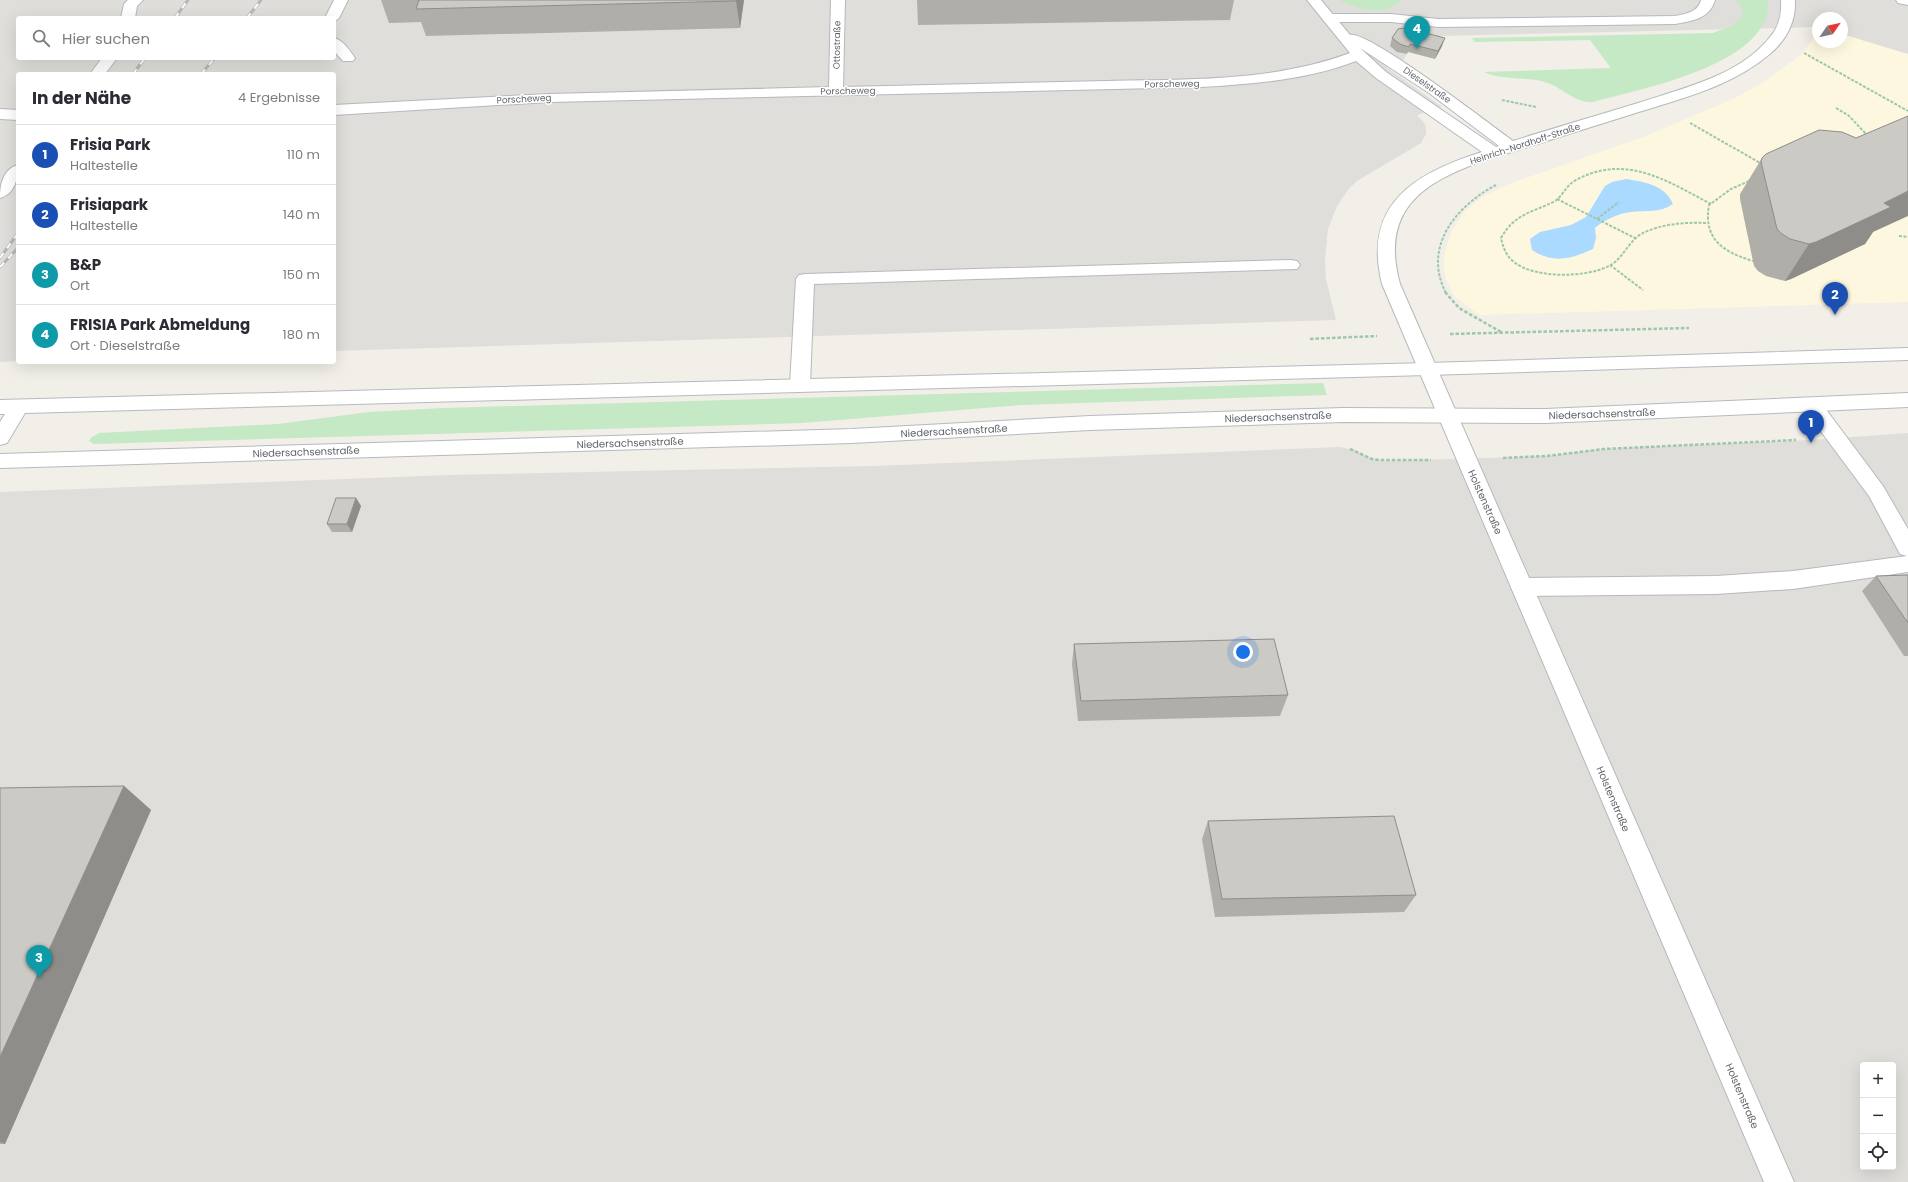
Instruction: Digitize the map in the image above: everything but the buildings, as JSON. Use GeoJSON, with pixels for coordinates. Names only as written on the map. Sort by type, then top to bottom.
{"type":"FeatureCollection","features":[{"type":"Feature","properties":{"kind":"street"},"geometry":{"type":"LineString","coordinates":[[128,16],[131,4],[136,0]]}},
{"type":"Feature","properties":{"kind":"street"},"geometry":{"type":"LineString","coordinates":[[333,16],[341,0]]}},
{"type":"Feature","properties":{"kind":"street","name":"Ottostraße"},"geometry":{"type":"LineString","coordinates":[[836,91],[838,0]]}},
{"type":"Feature","properties":{"kind":"street","name":"Dieselstraße"},"geometry":{"type":"LineString","coordinates":[[1314,0],[1340,30],[1358,55],[1381,75],[1502,150]]}},
{"type":"Feature","properties":{"kind":"street"},"geometry":{"type":"LineString","coordinates":[[1329,18],[1374,18],[1438,23],[1675,20],[1687,18],[1700,13],[1706,8],[1708,0]]}},
{"type":"Feature","properties":{"kind":"street","name":"Heinrich-Nordhoff-Straße"},"geometry":{"type":"LineString","coordinates":[[1448,416],[1387,273],[1386,242],[1390,226],[1397,210],[1416,188],[1447,171],[1502,150],[1693,90],[1732,73],[1767,50],[1780,35],[1789,12],[1788,0]]}},
{"type":"Feature","properties":{"kind":"street"},"geometry":{"type":"LineString","coordinates":[[1903,0],[1908,1]]}},
{"type":"Feature","properties":{"kind":"street","name":"Dieselstraße"},"geometry":{"type":"LineString","coordinates":[[1340,30],[1395,63],[1469,114],[1502,150]]}},
{"type":"Feature","properties":{"kind":"street"},"geometry":{"type":"LineString","coordinates":[[336,44],[348,58]]}},
{"type":"Feature","properties":{"kind":"street","name":"Porscheweg"},"geometry":{"type":"LineString","coordinates":[[336,110],[549,98],[1238,81],[1292,75],[1358,55]]}},
{"type":"Feature","properties":{"kind":"street"},"geometry":{"type":"LineString","coordinates":[[99,72],[108,60]]}},
{"type":"Feature","properties":{"kind":"street"},"geometry":{"type":"LineString","coordinates":[[0,114],[16,115]]}},
{"type":"Feature","properties":{"kind":"street"},"geometry":{"type":"LineString","coordinates":[[0,193],[16,173]]}},
{"type":"Feature","properties":{"kind":"street"},"geometry":{"type":"LineString","coordinates":[[800,385],[805,279],[1291,264]]}},
{"type":"Feature","properties":{"kind":"street"},"geometry":{"type":"LineString","coordinates":[[0,438],[10,407],[1428,369],[1908,354]]}},
{"type":"Feature","properties":{"kind":"street","name":"Niedersachsenstraße"},"geometry":{"type":"LineString","coordinates":[[0,461],[852,436],[1098,423],[1343,415],[1545,416],[1908,400]]}},
{"type":"Feature","properties":{"kind":"street"},"geometry":{"type":"LineString","coordinates":[[1812,405],[1876,490],[1908,548]]}},
{"type":"Feature","properties":{"kind":"street","name":"Holstenstraße"},"geometry":{"type":"LineString","coordinates":[[1448,416],[1779,1182]]}},
{"type":"Feature","properties":{"kind":"street"},"geometry":{"type":"LineString","coordinates":[[1522,587],[1716,585],[1793,580],[1908,564]]}},
{"type":"Feature","properties":{"kind":"path"},"geometry":{"type":"LineString","coordinates":[[1799,51],[1908,111]]}},
{"type":"Feature","properties":{"kind":"path"},"geometry":{"type":"LineString","coordinates":[[1836,108],[1848,115],[1870,138]]}},
{"type":"Feature","properties":{"kind":"path"},"geometry":{"type":"LineString","coordinates":[[1687,122],[1766,167]]}},
{"type":"Feature","properties":{"kind":"path"},"geometry":{"type":"LineString","coordinates":[[1706,223],[1678,224],[1653,230],[1635,238],[1610,265],[1592,272],[1564,275],[1538,273],[1515,263],[1504,250],[1501,238],[1506,226],[1518,216],[1557,199],[1567,186],[1589,174],[1620,168],[1635,169],[1654,175],[1710,204]]}},
{"type":"Feature","properties":{"kind":"path"},"geometry":{"type":"LineString","coordinates":[[1752,180],[1731,189],[1710,204],[1706,223],[1717,244],[1740,258],[1753,261]]}},
{"type":"Feature","properties":{"kind":"path"},"geometry":{"type":"LineString","coordinates":[[1501,183],[1478,195],[1453,218],[1438,253],[1438,266],[1439,278],[1448,297],[1463,311],[1502,332]]}},
{"type":"Feature","properties":{"kind":"path"},"geometry":{"type":"LineString","coordinates":[[1557,199],[1635,238]]}},
{"type":"Feature","properties":{"kind":"path"},"geometry":{"type":"LineString","coordinates":[[1597,219],[1619,202]]}},
{"type":"Feature","properties":{"kind":"path"},"geometry":{"type":"LineString","coordinates":[[1899,236],[1908,237]]}},
{"type":"Feature","properties":{"kind":"path"},"geometry":{"type":"LineString","coordinates":[[1610,265],[1643,290]]}},
{"type":"Feature","properties":{"kind":"path"},"geometry":{"type":"LineString","coordinates":[[1356,450],[1372,459],[1379,460],[1466,459],[1547,456],[1604,449],[1837,438]]}},
{"type":"Feature","properties":{"kind":"shaded area"},"geometry":{"type":"Polygon","coordinates":[[[0,0],[1908,0],[1908,54],[1848,36],[1848,12],[1812,12],[1812,27],[1396,37],[1397,52],[1407,54],[1403,60],[1385,66],[1442,107],[1417,115],[1425,124],[1426,129],[1426,134],[1421,143],[1357,181],[1348,190],[1337,206],[1328,229],[1325,260],[1326,279],[1336,320],[336,351],[336,72],[16,72],[16,361],[0,362],[0,0]]]}},
{"type":"Feature","properties":{"kind":"shaded area"},"geometry":{"type":"Polygon","coordinates":[[[1848,36],[1908,54],[1908,302],[1479,315],[1454,296],[1446,279],[1444,256],[1452,231],[1464,212],[1482,197],[1509,184],[1646,136],[1733,99],[1762,83],[1801,55],[1812,40],[1812,48],[1848,48],[1848,36]]]}},
{"type":"Feature","properties":{"kind":"shaded area"},"geometry":{"type":"Polygon","coordinates":[[[1908,433],[1908,1182],[0,1182],[0,492],[449,475],[874,466],[1340,447],[1355,450],[1372,459],[1384,461],[1547,456],[1604,449],[1810,440],[1908,433]]]}},
{"type":"Feature","properties":{"kind":"green space"},"geometry":{"type":"Polygon","coordinates":[[[1339,0],[1401,0],[1394,6],[1387,9],[1371,10],[1362,9],[1339,0]]]}},
{"type":"Feature","properties":{"kind":"green space"},"geometry":{"type":"Polygon","coordinates":[[[1735,0],[1768,0],[1764,23],[1749,42],[1727,57],[1700,70],[1640,90],[1593,102],[1581,101],[1548,83],[1499,77],[1484,72],[1611,68],[1590,40],[1475,42],[1472,38],[1713,33],[1732,26],[1742,17],[1742,7],[1735,0]]]}},
{"type":"Feature","properties":{"kind":"green space"},"geometry":{"type":"Polygon","coordinates":[[[1323,383],[1327,395],[1022,405],[802,423],[94,444],[89,441],[92,437],[99,433],[278,424],[369,412],[443,408],[1323,383]]]}},
{"type":"Feature","properties":{"kind":"water"},"geometry":{"type":"Polygon","coordinates":[[[1626,179],[1647,183],[1660,189],[1665,192],[1673,204],[1663,209],[1653,211],[1637,211],[1617,215],[1607,220],[1595,228],[1596,238],[1593,249],[1577,255],[1555,258],[1547,257],[1532,250],[1530,239],[1540,232],[1571,225],[1586,217],[1605,186],[1612,182],[1626,179]]]}},
{"type":"Feature","properties":{"kind":"railway"},"geometry":{"type":"LineString","coordinates":[[176,16],[188,0]]}},
{"type":"Feature","properties":{"kind":"railway"},"geometry":{"type":"LineString","coordinates":[[249,16],[261,0]]}},
{"type":"Feature","properties":{"kind":"railway"},"geometry":{"type":"LineString","coordinates":[[134,72],[144,60]]}},
{"type":"Feature","properties":{"kind":"railway"},"geometry":{"type":"LineString","coordinates":[[203,72],[213,60]]}},
{"type":"Feature","properties":{"kind":"railway"},"geometry":{"type":"LineString","coordinates":[[0,258],[16,236]]}},
{"type":"Feature","properties":{"kind":"railway"},"geometry":{"type":"LineString","coordinates":[[0,267],[16,250]]}},
{"type":"Feature","properties":{"kind":"place","name":"FRISIA Park Abmeldung"},"geometry":{"type":"Point","coordinates":[1417,49]}},
{"type":"Feature","properties":{"kind":"place","name":"Frisiapark"},"geometry":{"type":"Point","coordinates":[1835,315]}},
{"type":"Feature","properties":{"kind":"place","name":"Frisia Park"},"geometry":{"type":"Point","coordinates":[1811,443]}},
{"type":"Feature","properties":{"kind":"place","name":"B&P"},"geometry":{"type":"Point","coordinates":[39,978]}}]}
